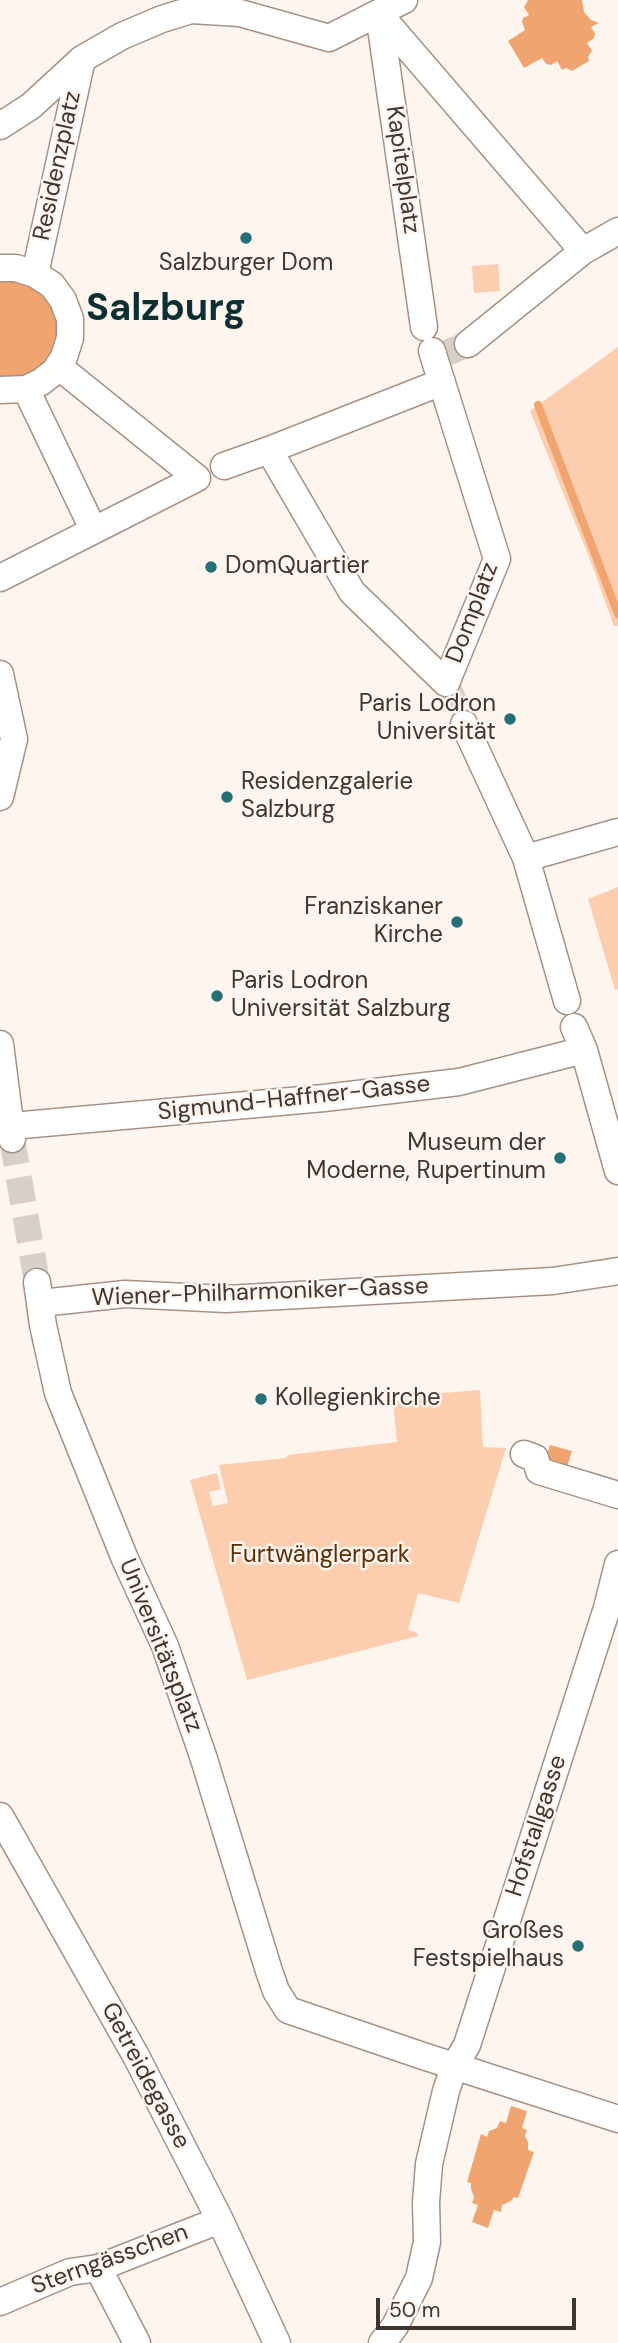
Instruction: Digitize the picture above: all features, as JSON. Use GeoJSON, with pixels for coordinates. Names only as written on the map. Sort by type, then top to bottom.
{"type":"FeatureCollection","features":[{"type":"Feature","properties":{"kind":"street"},"geometry":{"type":"LineString","coordinates":[[404,0],[379,14],[583,251]]}},
{"type":"Feature","properties":{"kind":"street","name":"Residenzplatz"},"geometry":{"type":"LineString","coordinates":[[0,126],[32,106],[82,59],[122,36],[191,10],[240,13],[329,38],[379,14]]}},
{"type":"Feature","properties":{"kind":"street","name":"Kapitelplatz"},"geometry":{"type":"LineString","coordinates":[[379,14],[440,346]]}},
{"type":"Feature","properties":{"kind":"street","name":"Residenzplatz"},"geometry":{"type":"LineString","coordinates":[[35,274],[82,59]]}},
{"type":"Feature","properties":{"kind":"street"},"geometry":{"type":"LineString","coordinates":[[440,346],[583,251],[618,231]]}},
{"type":"Feature","properties":{"kind":"street","name":"Residenzplatz"},"geometry":{"type":"LineString","coordinates":[[0,268],[16,268],[35,274],[51,285],[63,300],[70,319],[70,338],[58,366]]}},
{"type":"Feature","properties":{"kind":"street","name":"Domplatz"},"geometry":{"type":"LineString","coordinates":[[269,450],[352,592],[446,683],[497,559],[442,382],[440,346]]}},
{"type":"Feature","properties":{"kind":"street"},"geometry":{"type":"LineString","coordinates":[[0,578],[197,478],[58,366],[41,382],[13,390],[93,529]]}},
{"type":"Feature","properties":{"kind":"street"},"geometry":{"type":"LineString","coordinates":[[224,466],[442,382]]}},
{"type":"Feature","properties":{"kind":"street"},"geometry":{"type":"LineString","coordinates":[[0,674],[14,739],[1,789]]}},
{"type":"Feature","properties":{"kind":"street"},"geometry":{"type":"LineString","coordinates":[[464,724],[526,858],[566,1001]]}},
{"type":"Feature","properties":{"kind":"street"},"geometry":{"type":"LineString","coordinates":[[526,858],[618,832]]}},
{"type":"Feature","properties":{"kind":"street","name":"Sigmund-Haffner-Gasse"},"geometry":{"type":"LineString","coordinates":[[7,1131],[459,1083],[579,1039],[618,1171]]}},
{"type":"Feature","properties":{"kind":"street"},"geometry":{"type":"LineString","coordinates":[[0,1044],[7,1131]]}},
{"type":"Feature","properties":{"kind":"street","name":"Wiener-Philharmoniker-Gasse"},"geometry":{"type":"LineString","coordinates":[[39,1293],[226,1299],[563,1280],[618,1271]]}},
{"type":"Feature","properties":{"kind":"street","name":"Universitätsplatz"},"geometry":{"type":"LineString","coordinates":[[39,1293],[58,1393],[179,1685],[276,1991],[288,2010],[454,2067]]}},
{"type":"Feature","properties":{"kind":"street"},"geometry":{"type":"LineString","coordinates":[[524,1454],[535,1458],[540,1471],[618,1495]]}},
{"type":"Feature","properties":{"kind":"street","name":"Hofstallgasse"},"geometry":{"type":"LineString","coordinates":[[382,2343],[395,2326],[419,2278],[427,2242],[429,2164],[446,2091],[454,2067],[467,2045],[616,1574]]}},
{"type":"Feature","properties":{"kind":"street","name":"Getreidegasse"},"geometry":{"type":"LineString","coordinates":[[0,1816],[136,2056],[220,2220],[277,2343]]}},
{"type":"Feature","properties":{"kind":"street"},"geometry":{"type":"LineString","coordinates":[[454,2067],[618,2119]]}},
{"type":"Feature","properties":{"kind":"street","name":"Sterngässchen"},"geometry":{"type":"LineString","coordinates":[[0,2302],[70,2272],[98,2268],[220,2220]]}},
{"type":"Feature","properties":{"kind":"street"},"geometry":{"type":"LineString","coordinates":[[98,2268],[137,2343]]}},
{"type":"Feature","properties":{"kind":"green space"},"geometry":{"type":"Polygon","coordinates":[[[498,264],[500,291],[474,293],[472,266],[498,264]]]}},
{"type":"Feature","properties":{"kind":"green space"},"geometry":{"type":"Polygon","coordinates":[[[618,347],[618,626],[614,626],[530,411],[618,347]]]}},
{"type":"Feature","properties":{"kind":"green space"},"geometry":{"type":"Polygon","coordinates":[[[618,887],[618,989],[615,990],[588,899],[618,887]]]}},
{"type":"Feature","properties":{"kind":"green space","name":"Furtwänglerpark"},"geometry":{"type":"Polygon","coordinates":[[[480,1390],[483,1447],[506,1448],[459,1603],[418,1593],[408,1630],[416,1632],[418,1636],[247,1680],[190,1480],[217,1473],[221,1489],[209,1492],[213,1506],[228,1503],[219,1465],[397,1442],[393,1401],[421,1398],[430,1394],[480,1390]]]}},
{"type":"Feature","properties":{"kind":"shaded area"},"geometry":{"type":"Polygon","coordinates":[[[528,0],[582,0],[584,12],[591,20],[599,23],[591,27],[595,34],[587,43],[592,51],[588,57],[589,61],[572,71],[566,68],[562,70],[557,61],[551,65],[546,64],[542,58],[524,68],[508,41],[525,30],[522,22],[523,18],[529,15],[524,7],[528,0]]]}},
{"type":"Feature","properties":{"kind":"shaded area"},"geometry":{"type":"Polygon","coordinates":[[[9,281],[37,289],[55,311],[59,325],[55,354],[36,375],[0,382],[0,282],[9,281]]]}},
{"type":"Feature","properties":{"kind":"shaded area"},"geometry":{"type":"Polygon","coordinates":[[[550,1445],[572,1451],[565,1473],[543,1467],[550,1445]]]}},
{"type":"Feature","properties":{"kind":"shaded area"},"geometry":{"type":"Polygon","coordinates":[[[511,2106],[527,2111],[522,2128],[527,2130],[525,2136],[528,2150],[534,2152],[518,2198],[514,2197],[502,2205],[501,2212],[494,2210],[488,2228],[472,2222],[478,2205],[472,2203],[474,2197],[471,2183],[467,2182],[481,2134],[487,2137],[489,2131],[497,2128],[500,2121],[506,2123],[511,2106]]]}},
{"type":"Feature","properties":{"kind":"waterway"},"geometry":{"type":"LineString","coordinates":[[538,405],[618,614]]}},
{"type":"Feature","properties":{"kind":"tunnel"},"geometry":{"type":"LineString","coordinates":[[444,354],[468,344]]}},
{"type":"Feature","properties":{"kind":"tunnel"},"geometry":{"type":"LineString","coordinates":[[446,683],[464,724]]}},
{"type":"Feature","properties":{"kind":"tunnel"},"geometry":{"type":"LineString","coordinates":[[12,1139],[37,1282]]}},
{"type":"Feature","properties":{"kind":"place","name":"Salzburger Dom"},"geometry":{"type":"Point","coordinates":[246,238]}},
{"type":"Feature","properties":{"kind":"place","name":"DomQuartier"},"geometry":{"type":"Point","coordinates":[211,567]}},
{"type":"Feature","properties":{"kind":"place","name":"Paris Lodron Universität"},"geometry":{"type":"Point","coordinates":[510,719]}},
{"type":"Feature","properties":{"kind":"place","name":"Residenzgalerie Salzburg"},"geometry":{"type":"Point","coordinates":[227,797]}},
{"type":"Feature","properties":{"kind":"place","name":"Franziskaner Kirche"},"geometry":{"type":"Point","coordinates":[457,922]}},
{"type":"Feature","properties":{"kind":"place","name":"Paris Lodron Universität Salzburg"},"geometry":{"type":"Point","coordinates":[217,996]}},
{"type":"Feature","properties":{"kind":"place","name":"Museum der Moderne, Rupertinum"},"geometry":{"type":"Point","coordinates":[560,1158]}},
{"type":"Feature","properties":{"kind":"place","name":"Kollegienkirche"},"geometry":{"type":"Point","coordinates":[261,1399]}},
{"type":"Feature","properties":{"kind":"place","name":"Großes Festspielhaus"},"geometry":{"type":"Point","coordinates":[578,1946]}},
{"type":"Feature","properties":{"kind":"district","name":"Salzburg"},"geometry":{"type":"Point","coordinates":[166,310]}}]}
